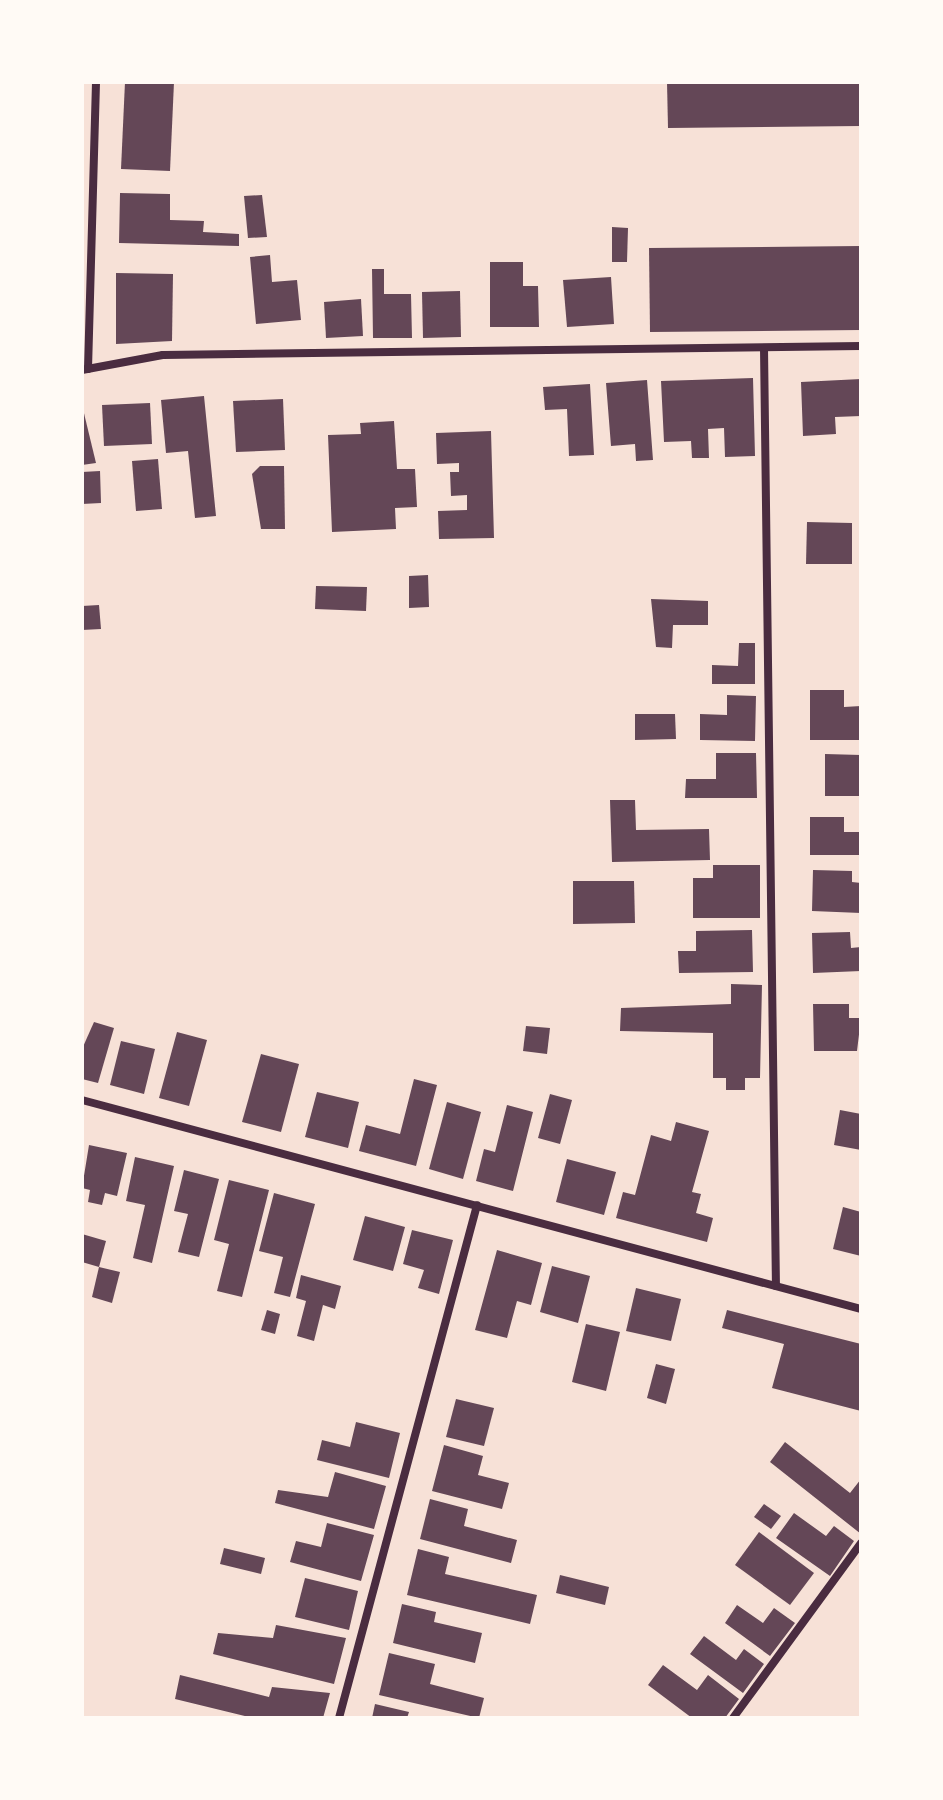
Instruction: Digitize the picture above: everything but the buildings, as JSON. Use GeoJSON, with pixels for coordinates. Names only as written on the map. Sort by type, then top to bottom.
{"type":"FeatureCollection","features":[{"type":"Feature","properties":{"kind":"street"},"geometry":{"type":"LineString","coordinates":[[96,82],[85,370],[163,355],[861,346]]}},
{"type":"Feature","properties":{"kind":"street"},"geometry":{"type":"LineString","coordinates":[[764,348],[776,1286]]}},
{"type":"Feature","properties":{"kind":"street"},"geometry":{"type":"LineString","coordinates":[[82,1100],[861,1309]]}},
{"type":"Feature","properties":{"kind":"street"},"geometry":{"type":"LineString","coordinates":[[339,1718],[477,1205]]}},
{"type":"Feature","properties":{"kind":"street"},"geometry":{"type":"LineString","coordinates":[[733,1718],[861,1543]]}}]}
